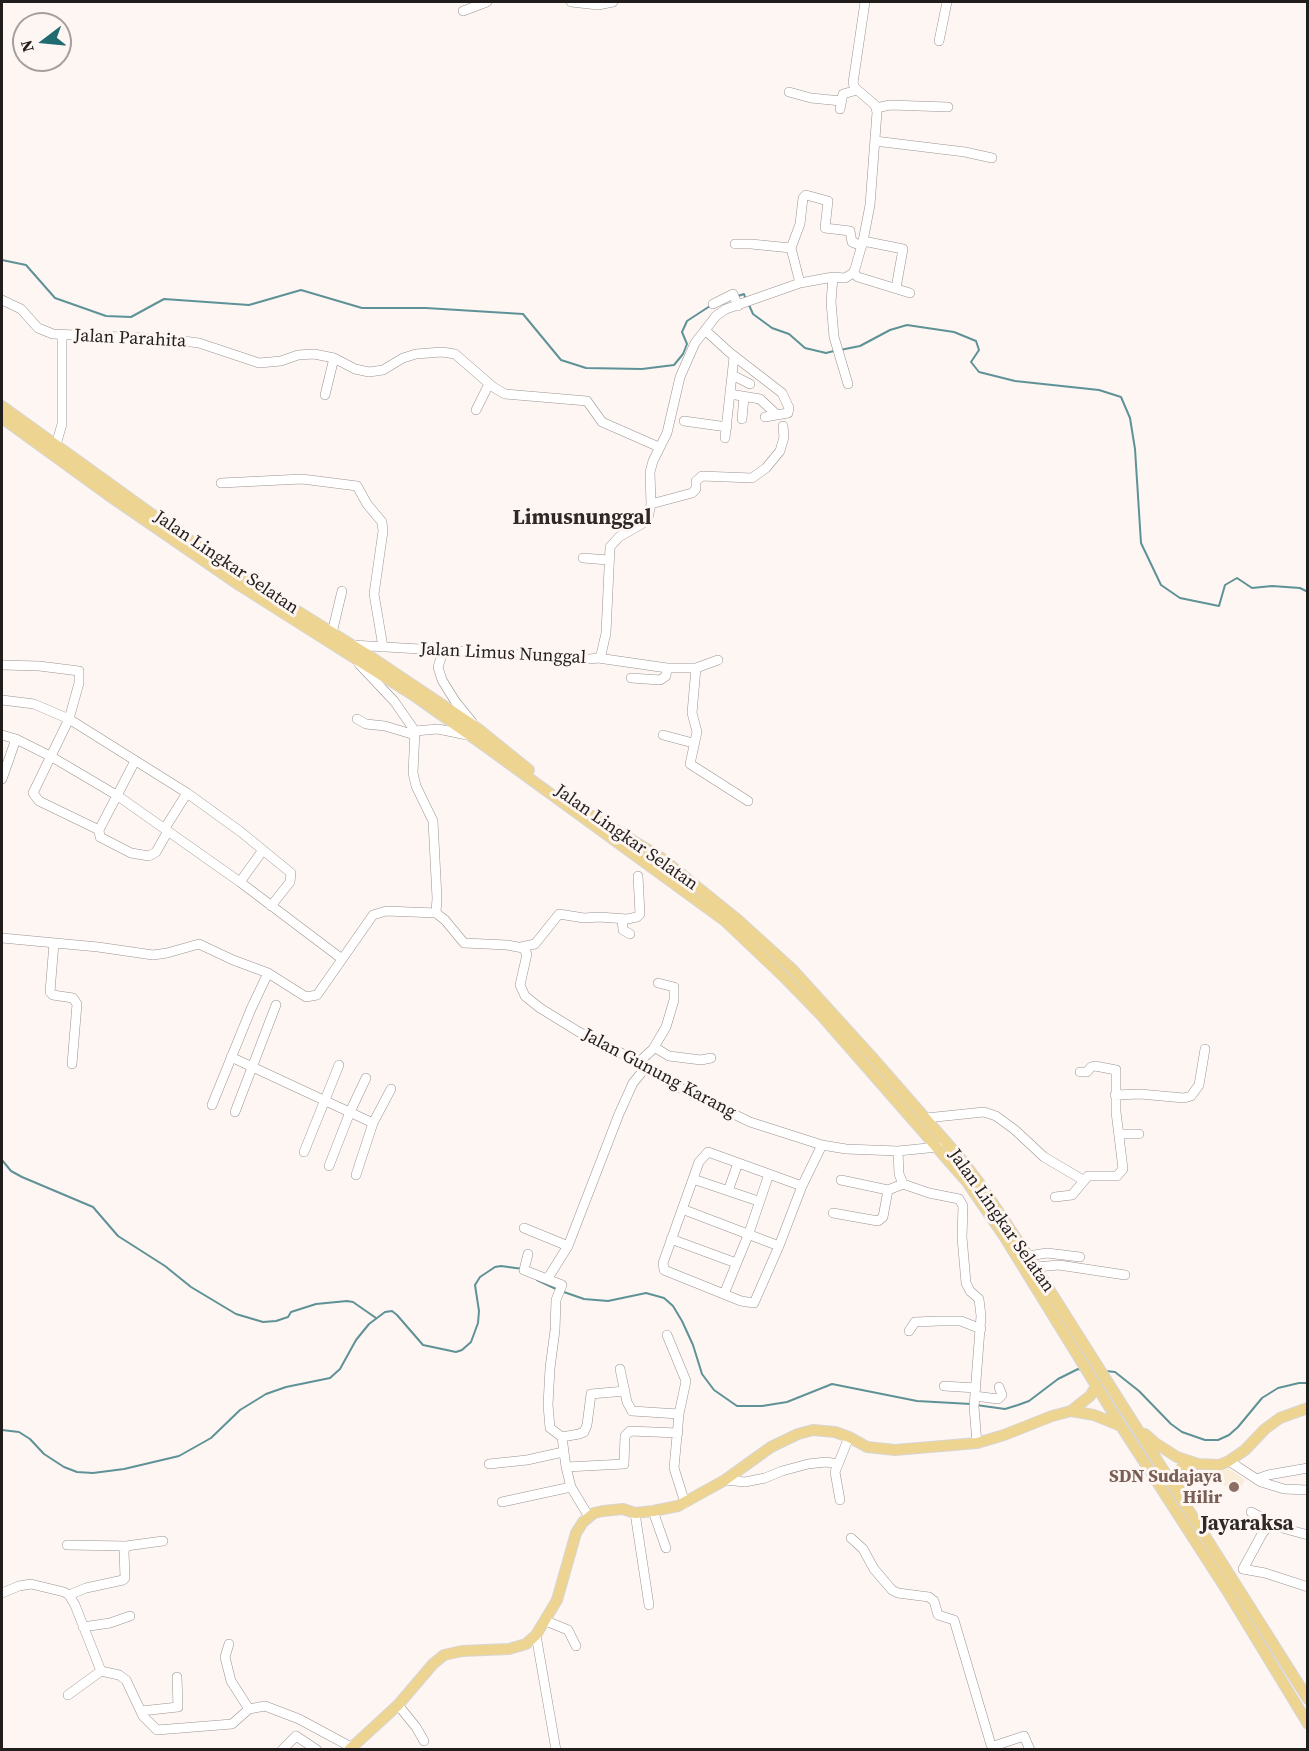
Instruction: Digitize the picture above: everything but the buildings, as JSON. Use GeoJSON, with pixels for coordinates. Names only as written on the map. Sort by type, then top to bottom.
{"type":"FeatureCollection","features":[{"type":"Feature","properties":{"kind":"main road","name":"Jalan Lingkar Selatan"},"geometry":{"type":"LineString","coordinates":[[2,405],[147,516],[271,606],[350,649],[473,731],[602,822],[660,857],[738,920],[926,1118],[980,1184],[1095,1360],[1305,1704]]}},
{"type":"Feature","properties":{"kind":"main road","name":"Jalan Lingkar Selatan"},"geometry":{"type":"LineString","coordinates":[[2,418],[147,516],[332,633],[350,649]]}},
{"type":"Feature","properties":{"kind":"main road","name":"Jalan Lingkar Selatan"},"geometry":{"type":"LineString","coordinates":[[789,974],[821,1015],[953,1164],[982,1204],[1169,1501],[1305,1704]]}},
{"type":"Feature","properties":{"kind":"main road"},"geometry":{"type":"LineString","coordinates":[[350,1748],[398,1705],[433,1664],[444,1655],[462,1651],[509,1649],[526,1644],[536,1635],[546,1622],[557,1600],[576,1533],[589,1517],[599,1512],[623,1509],[635,1513],[653,1512],[685,1503],[727,1479],[771,1447],[806,1431],[828,1430],[849,1437],[867,1448],[882,1450],[992,1440],[1052,1416],[1071,1411],[1090,1396],[1094,1381]]}},
{"type":"Feature","properties":{"kind":"main road"},"geometry":{"type":"LineString","coordinates":[[1134,1423],[1161,1447],[1191,1462],[1214,1465],[1228,1461],[1245,1450],[1259,1434],[1280,1418],[1308,1408]]}},
{"type":"Feature","properties":{"kind":"main road"},"geometry":{"type":"LineString","coordinates":[[1071,1411],[1094,1415],[1121,1426]]}},
{"type":"Feature","properties":{"kind":"main road"},"geometry":{"type":"LineString","coordinates":[[1180,1496],[1177,1479],[1179,1472],[1184,1465],[1191,1462]]}},
{"type":"Feature","properties":{"kind":"main road"},"geometry":{"type":"LineString","coordinates":[[1305,1704],[1308,1724]]}},
{"type":"Feature","properties":{"kind":"street"},"geometry":{"type":"LineString","coordinates":[[464,11],[487,2]]}},
{"type":"Feature","properties":{"kind":"street"},"geometry":{"type":"LineString","coordinates":[[571,2],[598,5],[613,2]]}},
{"type":"Feature","properties":{"kind":"street"},"geometry":{"type":"LineString","coordinates":[[783,426],[784,437],[780,451],[766,468],[752,478],[702,476],[696,481],[696,489],[692,493],[651,504],[650,472],[659,447],[666,437],[683,366],[695,343],[716,316],[737,302],[800,284],[833,277],[845,278],[853,273],[863,243],[870,205],[875,141],[876,108],[853,85],[866,2]]}},
{"type":"Feature","properties":{"kind":"street"},"geometry":{"type":"LineString","coordinates":[[939,41],[947,2]]}},
{"type":"Feature","properties":{"kind":"street"},"geometry":{"type":"LineString","coordinates":[[789,92],[840,105],[844,93],[857,90]]}},
{"type":"Feature","properties":{"kind":"street"},"geometry":{"type":"LineString","coordinates":[[876,108],[890,105],[948,106]]}},
{"type":"Feature","properties":{"kind":"street"},"geometry":{"type":"LineString","coordinates":[[875,141],[965,152],[992,158]]}},
{"type":"Feature","properties":{"kind":"street"},"geometry":{"type":"LineString","coordinates":[[800,284],[791,248],[800,224],[803,198],[806,195],[828,201],[825,228],[850,231],[852,242],[903,249],[896,288]]}},
{"type":"Feature","properties":{"kind":"street"},"geometry":{"type":"LineString","coordinates":[[735,244],[791,248]]}},
{"type":"Feature","properties":{"kind":"street"},"geometry":{"type":"LineString","coordinates":[[853,273],[858,277],[910,293]]}},
{"type":"Feature","properties":{"kind":"street"},"geometry":{"type":"LineString","coordinates":[[833,277],[831,302],[834,337],[848,384]]}},
{"type":"Feature","properties":{"kind":"street"},"geometry":{"type":"LineString","coordinates":[[713,304],[731,295],[737,302]]}},
{"type":"Feature","properties":{"kind":"street","name":"Jalan Parahita"},"geometry":{"type":"LineString","coordinates":[[2,300],[21,309],[38,328],[62,336],[168,339],[199,343],[260,363],[314,354],[334,358],[355,369],[369,372],[383,370],[403,358],[416,354],[442,352],[454,354],[489,384],[505,394],[587,401],[602,422],[659,447]]}},
{"type":"Feature","properties":{"kind":"street"},"geometry":{"type":"LineString","coordinates":[[705,330],[734,357],[782,393],[788,413],[765,417]]}},
{"type":"Feature","properties":{"kind":"street"},"geometry":{"type":"LineString","coordinates":[[56,445],[62,424],[62,336]]}},
{"type":"Feature","properties":{"kind":"street"},"geometry":{"type":"LineString","coordinates":[[725,438],[734,357]]}},
{"type":"Feature","properties":{"kind":"street"},"geometry":{"type":"LineString","coordinates":[[325,395],[334,358]]}},
{"type":"Feature","properties":{"kind":"street"},"geometry":{"type":"LineString","coordinates":[[732,375],[750,384]]}},
{"type":"Feature","properties":{"kind":"street"},"geometry":{"type":"LineString","coordinates":[[476,410],[489,384]]}},
{"type":"Feature","properties":{"kind":"street"},"geometry":{"type":"LineString","coordinates":[[730,394],[760,399],[777,415]]}},
{"type":"Feature","properties":{"kind":"street"},"geometry":{"type":"LineString","coordinates":[[741,419],[744,397]]}},
{"type":"Feature","properties":{"kind":"street"},"geometry":{"type":"LineString","coordinates":[[684,421],[727,427]]}},
{"type":"Feature","properties":{"kind":"street"},"geometry":{"type":"LineString","coordinates":[[221,483],[302,479],[357,486],[367,504],[382,522],[383,531],[374,594],[383,647]]}},
{"type":"Feature","properties":{"kind":"street","name":"Jalan Limus Nunggal"},"geometry":{"type":"LineString","coordinates":[[350,649],[383,647],[444,649],[533,657],[598,658],[603,650],[606,633],[608,560],[612,543],[645,522],[651,504]]}},
{"type":"Feature","properties":{"kind":"street"},"geometry":{"type":"LineString","coordinates":[[583,558],[608,560]]}},
{"type":"Feature","properties":{"kind":"street"},"geometry":{"type":"LineString","coordinates":[[332,633],[342,591]]}},
{"type":"Feature","properties":{"kind":"street"},"geometry":{"type":"LineString","coordinates":[[350,649],[394,701],[415,733],[412,773],[433,821],[436,913]]}},
{"type":"Feature","properties":{"kind":"street"},"geometry":{"type":"LineString","coordinates":[[444,649],[438,667],[442,680],[473,731]]}},
{"type":"Feature","properties":{"kind":"street"},"geometry":{"type":"LineString","coordinates":[[598,658],[667,668],[696,668],[718,660]]}},
{"type":"Feature","properties":{"kind":"street"},"geometry":{"type":"LineString","coordinates":[[2,664],[79,671],[79,683],[69,719],[34,790],[34,795],[39,801],[99,830]]}},
{"type":"Feature","properties":{"kind":"street"},"geometry":{"type":"LineString","coordinates":[[632,678],[660,680],[666,676],[667,668]]}},
{"type":"Feature","properties":{"kind":"street"},"geometry":{"type":"LineString","coordinates":[[696,668],[692,713],[697,732],[690,764],[748,801]]}},
{"type":"Feature","properties":{"kind":"street"},"geometry":{"type":"LineString","coordinates":[[2,700],[34,704],[69,719],[187,793],[263,850],[291,875],[290,882],[271,906]]}},
{"type":"Feature","properties":{"kind":"street"},"geometry":{"type":"LineString","coordinates":[[357,719],[366,724],[415,733],[438,729],[473,731]]}},
{"type":"Feature","properties":{"kind":"street"},"geometry":{"type":"LineString","coordinates":[[2,735],[16,739],[52,757],[118,796],[240,882],[342,959]]}},
{"type":"Feature","properties":{"kind":"street"},"geometry":{"type":"LineString","coordinates":[[663,735],[693,743]]}},
{"type":"Feature","properties":{"kind":"street"},"geometry":{"type":"LineString","coordinates":[[2,779],[16,739]]}},
{"type":"Feature","properties":{"kind":"street"},"geometry":{"type":"LineString","coordinates":[[135,761],[99,830],[102,839],[131,853],[149,856],[156,852],[187,793]]}},
{"type":"Feature","properties":{"kind":"street"},"geometry":{"type":"LineString","coordinates":[[240,882],[263,850]]}},
{"type":"Feature","properties":{"kind":"street"},"geometry":{"type":"LineString","coordinates":[[2,938],[98,946],[153,955],[199,944],[268,973],[306,997],[313,997],[322,991],[370,918],[376,913],[436,913],[464,942],[521,947],[535,944],[560,914],[581,918],[634,918],[640,914],[638,876]]}},
{"type":"Feature","properties":{"kind":"street"},"geometry":{"type":"LineString","coordinates":[[622,919],[623,930],[630,934]]}},
{"type":"Feature","properties":{"kind":"street"},"geometry":{"type":"LineString","coordinates":[[54,943],[50,992],[53,995],[73,998],[76,1004],[72,1064]]}},
{"type":"Feature","properties":{"kind":"street","name":"Jalan Gunung Karang"},"geometry":{"type":"LineString","coordinates":[[521,947],[526,954],[520,985],[525,996],[579,1032],[642,1064],[705,1102],[750,1122],[822,1145],[846,1149],[898,1150],[938,1147]]}},
{"type":"Feature","properties":{"kind":"street"},"geometry":{"type":"LineString","coordinates":[[212,1105],[268,973]]}},
{"type":"Feature","properties":{"kind":"street"},"geometry":{"type":"LineString","coordinates":[[548,1278],[568,1246],[633,1083],[642,1064],[666,1027],[674,987],[658,983]]}},
{"type":"Feature","properties":{"kind":"street"},"geometry":{"type":"LineString","coordinates":[[235,1112],[276,1005]]}},
{"type":"Feature","properties":{"kind":"street"},"geometry":{"type":"LineString","coordinates":[[654,1047],[669,1056],[701,1060],[711,1058]]}},
{"type":"Feature","properties":{"kind":"street"},"geometry":{"type":"LineString","coordinates":[[1115,1095],[1140,1094],[1184,1098],[1191,1096],[1199,1085],[1205,1049]]}},
{"type":"Feature","properties":{"kind":"street"},"geometry":{"type":"LineString","coordinates":[[231,1057],[373,1123]]}},
{"type":"Feature","properties":{"kind":"street"},"geometry":{"type":"LineString","coordinates":[[304,1152],[339,1065]]}},
{"type":"Feature","properties":{"kind":"street"},"geometry":{"type":"LineString","coordinates":[[1055,1197],[1072,1195],[1083,1180],[1091,1175],[1114,1176],[1121,1173],[1123,1169],[1115,1095],[1115,1069],[1095,1066],[1090,1067],[1087,1072],[1080,1072]]}},
{"type":"Feature","properties":{"kind":"street"},"geometry":{"type":"LineString","coordinates":[[328,1166],[366,1078]]}},
{"type":"Feature","properties":{"kind":"street"},"geometry":{"type":"LineString","coordinates":[[356,1175],[373,1123],[391,1089]]}},
{"type":"Feature","properties":{"kind":"street"},"geometry":{"type":"LineString","coordinates":[[926,1118],[984,1112],[996,1116],[1016,1130],[1044,1157],[1083,1180]]}},
{"type":"Feature","properties":{"kind":"street"},"geometry":{"type":"LineString","coordinates":[[1119,1134],[1139,1134]]}},
{"type":"Feature","properties":{"kind":"street"},"geometry":{"type":"LineString","coordinates":[[802,1186],[708,1152],[699,1162],[671,1239],[663,1263],[666,1272],[751,1304],[756,1301],[802,1186],[822,1145]]}},
{"type":"Feature","properties":{"kind":"street"},"geometry":{"type":"LineString","coordinates":[[898,1150],[899,1174],[903,1184]]}},
{"type":"Feature","properties":{"kind":"street"},"geometry":{"type":"LineString","coordinates":[[728,1191],[738,1162]]}},
{"type":"Feature","properties":{"kind":"street"},"geometry":{"type":"LineString","coordinates":[[724,1294],[769,1174]]}},
{"type":"Feature","properties":{"kind":"street"},"geometry":{"type":"LineString","coordinates":[[693,1179],[758,1201]]}},
{"type":"Feature","properties":{"kind":"street"},"geometry":{"type":"LineString","coordinates":[[841,1180],[888,1190],[903,1184],[929,1193],[956,1198],[963,1206],[964,1271],[968,1287],[980,1304],[981,1329],[975,1399],[977,1443]]}},
{"type":"Feature","properties":{"kind":"street"},"geometry":{"type":"LineString","coordinates":[[833,1213],[880,1220],[888,1190]]}},
{"type":"Feature","properties":{"kind":"street"},"geometry":{"type":"LineString","coordinates":[[963,1206],[982,1204]]}},
{"type":"Feature","properties":{"kind":"street"},"geometry":{"type":"LineString","coordinates":[[682,1209],[779,1246]]}},
{"type":"Feature","properties":{"kind":"street"},"geometry":{"type":"LineString","coordinates":[[524,1228],[568,1246]]}},
{"type":"Feature","properties":{"kind":"street"},"geometry":{"type":"LineString","coordinates":[[671,1239],[736,1263]]}},
{"type":"Feature","properties":{"kind":"street"},"geometry":{"type":"LineString","coordinates":[[1029,1256],[1047,1253],[1080,1257]]}},
{"type":"Feature","properties":{"kind":"street"},"geometry":{"type":"LineString","coordinates":[[528,1254],[524,1270],[561,1284],[556,1300],[550,1368],[549,1426],[562,1437],[563,1452],[572,1487],[589,1517]]}},
{"type":"Feature","properties":{"kind":"street"},"geometry":{"type":"LineString","coordinates":[[1036,1267],[1059,1265],[1125,1275]]}},
{"type":"Feature","properties":{"kind":"street"},"geometry":{"type":"LineString","coordinates":[[909,1331],[915,1322],[939,1321],[961,1321],[981,1329]]}},
{"type":"Feature","properties":{"kind":"street"},"geometry":{"type":"LineString","coordinates":[[667,1335],[686,1381],[679,1414],[674,1468],[685,1503]]}},
{"type":"Feature","properties":{"kind":"street"},"geometry":{"type":"LineString","coordinates":[[620,1368],[628,1406],[635,1413],[679,1414]]}},
{"type":"Feature","properties":{"kind":"street"},"geometry":{"type":"LineString","coordinates":[[944,1386],[975,1399],[998,1399],[1002,1395],[999,1387]]}},
{"type":"Feature","properties":{"kind":"street"},"geometry":{"type":"LineString","coordinates":[[562,1437],[579,1434],[586,1429],[591,1394],[624,1391]]}},
{"type":"Feature","properties":{"kind":"street"},"geometry":{"type":"LineString","coordinates":[[566,1467],[624,1464],[626,1436],[630,1431],[678,1433]]}},
{"type":"Feature","properties":{"kind":"street"},"geometry":{"type":"LineString","coordinates":[[840,1500],[835,1472],[849,1437]]}},
{"type":"Feature","properties":{"kind":"street"},"geometry":{"type":"LineString","coordinates":[[489,1464],[513,1462],[563,1452]]}},
{"type":"Feature","properties":{"kind":"street"},"geometry":{"type":"LineString","coordinates":[[1228,1461],[1257,1479],[1284,1490],[1308,1490]]}},
{"type":"Feature","properties":{"kind":"street"},"geometry":{"type":"LineString","coordinates":[[727,1479],[745,1482],[808,1464],[826,1462],[838,1464]]}},
{"type":"Feature","properties":{"kind":"street"},"geometry":{"type":"LineString","coordinates":[[1257,1479],[1308,1468]]}},
{"type":"Feature","properties":{"kind":"street"},"geometry":{"type":"LineString","coordinates":[[502,1502],[572,1487]]}},
{"type":"Feature","properties":{"kind":"street"},"geometry":{"type":"LineString","coordinates":[[653,1512],[666,1548]]}},
{"type":"Feature","properties":{"kind":"street"},"geometry":{"type":"LineString","coordinates":[[1251,1512],[1291,1532],[1308,1536]]}},
{"type":"Feature","properties":{"kind":"street"},"geometry":{"type":"LineString","coordinates":[[635,1513],[649,1605]]}},
{"type":"Feature","properties":{"kind":"street"},"geometry":{"type":"LineString","coordinates":[[1271,1523],[1242,1568],[1308,1587]]}},
{"type":"Feature","properties":{"kind":"street"},"geometry":{"type":"LineString","coordinates":[[851,1538],[864,1549],[874,1569],[891,1590],[929,1597],[934,1601],[938,1615],[954,1620],[991,1745],[1024,1736],[1030,1749]]}},
{"type":"Feature","properties":{"kind":"street"},"geometry":{"type":"LineString","coordinates":[[67,1545],[126,1546],[163,1541]]}},
{"type":"Feature","properties":{"kind":"street"},"geometry":{"type":"LineString","coordinates":[[69,1596],[86,1588],[123,1580],[126,1546]]}},
{"type":"Feature","properties":{"kind":"street"},"geometry":{"type":"LineString","coordinates":[[2,1593],[31,1584],[64,1592],[75,1605],[101,1671]]}},
{"type":"Feature","properties":{"kind":"street"},"geometry":{"type":"LineString","coordinates":[[83,1628],[110,1623],[130,1616]]}},
{"type":"Feature","properties":{"kind":"street"},"geometry":{"type":"LineString","coordinates":[[546,1622],[568,1630],[576,1646]]}},
{"type":"Feature","properties":{"kind":"street"},"geometry":{"type":"LineString","coordinates":[[536,1635],[556,1749]]}},
{"type":"Feature","properties":{"kind":"street"},"geometry":{"type":"LineString","coordinates":[[229,1644],[225,1657],[231,1681],[249,1708]]}},
{"type":"Feature","properties":{"kind":"street"},"geometry":{"type":"LineString","coordinates":[[68,1695],[101,1671],[124,1678],[141,1712],[151,1726],[159,1730],[232,1724],[249,1708],[270,1707],[299,1719],[350,1748]]}},
{"type":"Feature","properties":{"kind":"street"},"geometry":{"type":"LineString","coordinates":[[141,1712],[178,1707],[177,1677]]}},
{"type":"Feature","properties":{"kind":"street"},"geometry":{"type":"LineString","coordinates":[[398,1705],[424,1741]]}},
{"type":"Feature","properties":{"kind":"street"},"geometry":{"type":"LineString","coordinates":[[282,1749],[296,1736],[317,1749]]}},
{"type":"Feature","properties":{"kind":"shaded area","name":"SDN Sudajaya Hilir"},"geometry":{"type":"Polygon","coordinates":[[[1228,1468],[1245,1480],[1238,1493],[1207,1475],[1228,1468]]]}},
{"type":"Feature","properties":{"kind":"waterway"},"geometry":{"type":"LineString","coordinates":[[2,260],[26,265],[55,298],[106,316],[131,317],[164,299],[249,305],[301,290],[362,308],[426,308],[523,314],[561,360],[586,368],[642,369],[674,365],[683,354],[687,344],[682,332],[687,321],[710,306]]}},
{"type":"Feature","properties":{"kind":"waterway"},"geometry":{"type":"LineString","coordinates":[[738,296],[744,294],[746,300]]}},
{"type":"Feature","properties":{"kind":"waterway"},"geometry":{"type":"LineString","coordinates":[[749,305],[753,314],[772,328],[789,334],[805,348],[826,353],[834,351]]}},
{"type":"Feature","properties":{"kind":"waterway"},"geometry":{"type":"LineString","coordinates":[[840,350],[860,346],[890,330],[907,325],[954,332],[976,341],[979,350],[971,362],[979,372],[1015,381],[1099,390],[1121,397],[1130,418],[1135,449],[1141,543],[1161,585],[1180,598],[1219,606],[1225,585],[1237,578],[1252,588],[1272,586],[1300,588],[1308,592]]}},
{"type":"Feature","properties":{"kind":"waterway"},"geometry":{"type":"LineString","coordinates":[[2,1160],[11,1171],[22,1177],[93,1207],[118,1236],[165,1266],[191,1287],[236,1314],[263,1322],[276,1321],[288,1317],[291,1312],[316,1304],[347,1301],[353,1302],[376,1318]]}},
{"type":"Feature","properties":{"kind":"waterway"},"geometry":{"type":"LineString","coordinates":[[2,1430],[19,1432],[30,1439],[44,1454],[64,1467],[77,1472],[93,1473],[124,1469],[179,1456],[211,1438],[240,1410],[266,1394],[286,1387],[330,1378],[340,1369],[356,1340],[369,1324],[385,1312],[392,1311],[397,1315],[423,1345],[456,1352],[462,1350],[471,1342],[478,1323],[479,1311],[475,1285],[480,1277],[495,1267],[523,1269]]}},
{"type":"Feature","properties":{"kind":"waterway"},"geometry":{"type":"LineString","coordinates":[[537,1280],[556,1289]]}},
{"type":"Feature","properties":{"kind":"waterway"},"geometry":{"type":"LineString","coordinates":[[561,1291],[584,1299],[608,1301],[646,1293],[664,1298],[673,1306],[682,1321],[693,1345],[702,1374],[714,1390],[737,1406],[762,1406],[787,1402],[832,1384],[917,1401],[971,1404]]}},
{"type":"Feature","properties":{"kind":"waterway"},"geometry":{"type":"LineString","coordinates":[[976,1405],[1005,1409],[1018,1405],[1029,1401],[1058,1379],[1078,1369],[1082,1370]]}},
{"type":"Feature","properties":{"kind":"waterway"},"geometry":{"type":"LineString","coordinates":[[1106,1371],[1115,1372],[1139,1391],[1171,1424],[1182,1432],[1205,1440],[1218,1440],[1229,1435],[1262,1398],[1278,1388],[1308,1383]]}},
{"type":"Feature","properties":{"kind":"place","name":"SDN Sudajaya Hilir"},"geometry":{"type":"Point","coordinates":[1234,1487]}},
{"type":"Feature","properties":{"kind":"district","name":"Limusnunggal"},"geometry":{"type":"Point","coordinates":[582,519]}},
{"type":"Feature","properties":{"kind":"district","name":"Jayaraksa"},"geometry":{"type":"Point","coordinates":[1247,1525]}}]}
